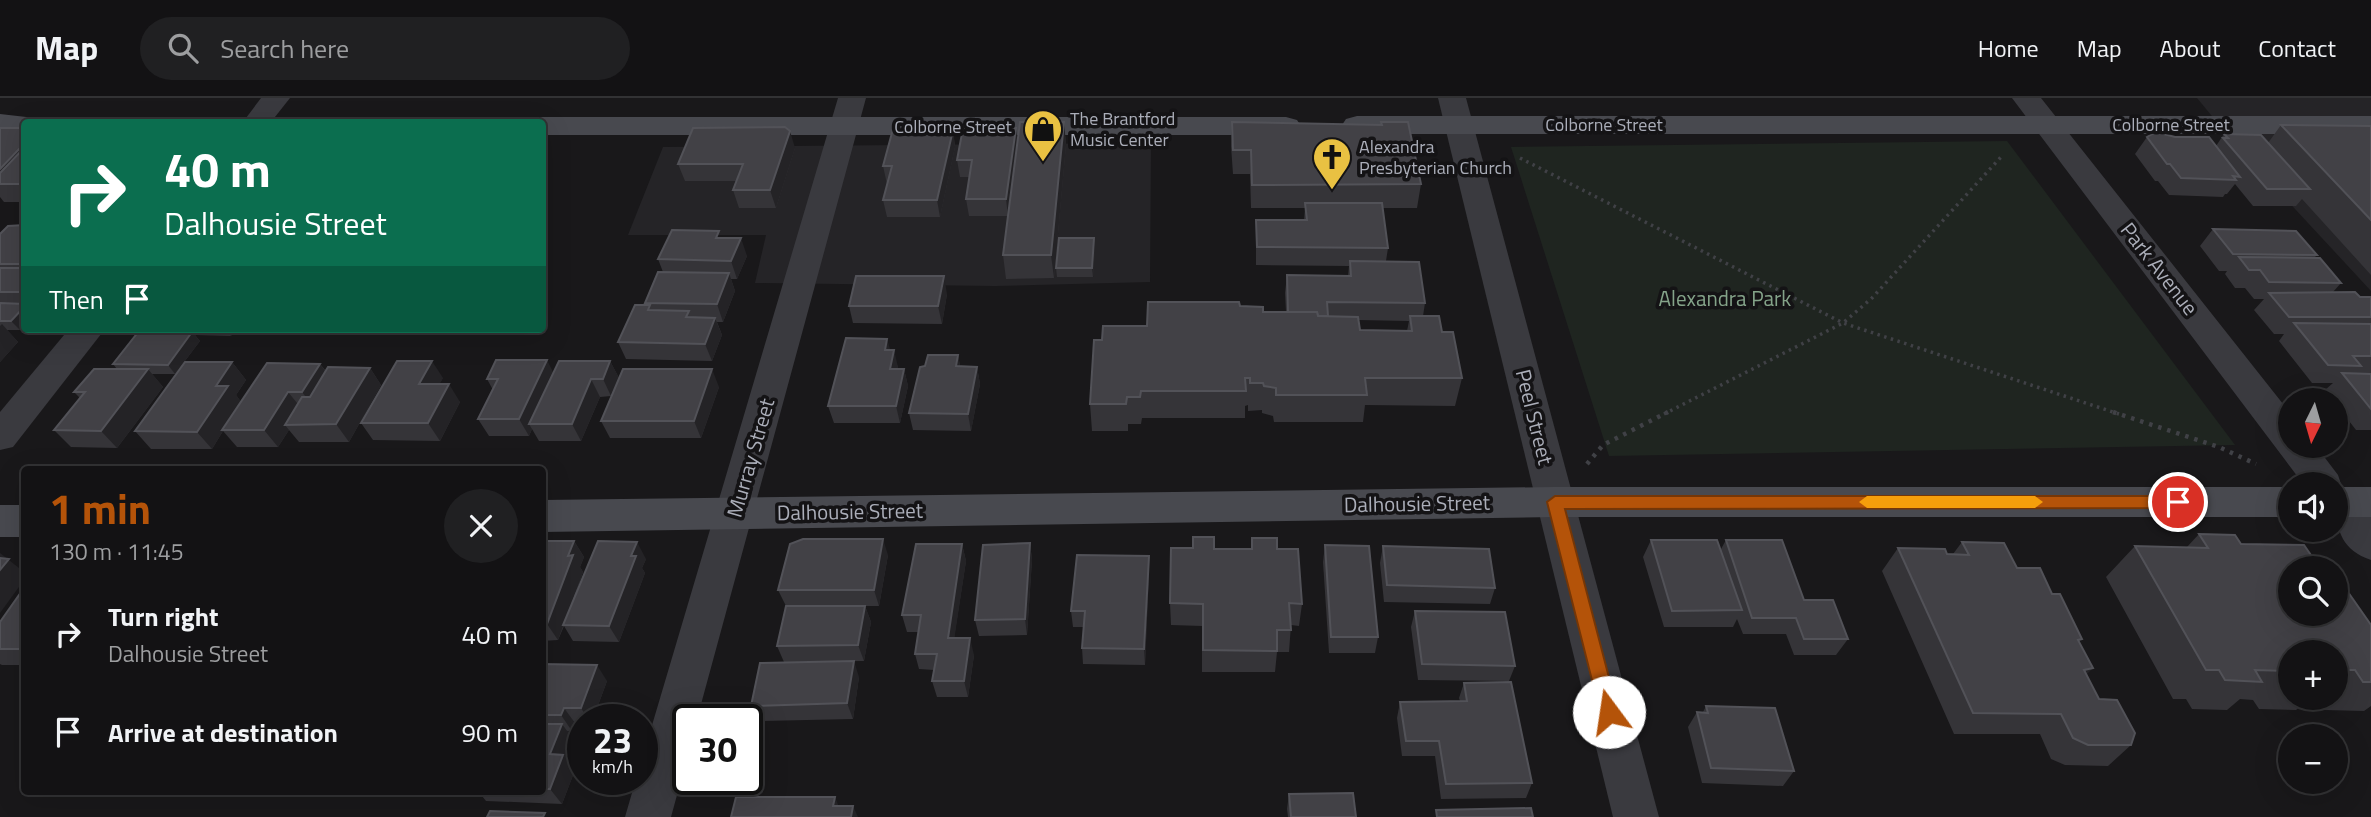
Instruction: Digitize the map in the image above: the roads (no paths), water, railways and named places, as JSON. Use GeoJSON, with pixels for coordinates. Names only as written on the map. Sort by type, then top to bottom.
{"type":"FeatureCollection","features":[{"type":"Feature","properties":{"kind":"main road","name":"Colborne Street"},"geometry":{"type":"LineString","coordinates":[[546,126],[848,113],[1316,125],[1456,111],[2046,124],[2371,125]]}},
{"type":"Feature","properties":{"kind":"main road"},"geometry":{"type":"LineString","coordinates":[[0,124],[21,124]]}},
{"type":"Feature","properties":{"kind":"main road","name":"Dalhousie Street"},"geometry":{"type":"LineString","coordinates":[[546,516],[1555,502],[2278,502]]}},
{"type":"Feature","properties":{"kind":"main road"},"geometry":{"type":"LineString","coordinates":[[0,521],[21,521]]}},
{"type":"Feature","properties":{"kind":"street"},"geometry":{"type":"LineString","coordinates":[[259,119],[276,98]]}},
{"type":"Feature","properties":{"kind":"street","name":"Park Avenue"},"geometry":{"type":"LineString","coordinates":[[2026,98],[2278,423]]}},
{"type":"Feature","properties":{"kind":"street","name":"Peel Street"},"geometry":{"type":"LineString","coordinates":[[1456,111],[1636,817]]}},
{"type":"Feature","properties":{"kind":"street","name":"Murray Street"},"geometry":{"type":"LineString","coordinates":[[648,817],[848,113]]}},
{"type":"Feature","properties":{"kind":"street"},"geometry":{"type":"LineString","coordinates":[[0,437],[85,333]]}},
{"type":"Feature","properties":{"kind":"street"},"geometry":{"type":"LineString","coordinates":[[2306,458],[2318,472]]}},
{"type":"Feature","properties":{"kind":"street"},"geometry":{"type":"LineString","coordinates":[[2348,509],[2371,544]]}},
{"type":"Feature","properties":{"kind":"place","name":"The Brantford Music Center"},"geometry":{"type":"Point","coordinates":[1043,163]}},
{"type":"Feature","properties":{"kind":"place","name":"Alexandra Presbyterian Church"},"geometry":{"type":"Point","coordinates":[1332,191]}},
{"type":"Feature","properties":{"kind":"park label","name":"Alexandra Park"},"geometry":{"type":"Point","coordinates":[1725,299]}}]}
